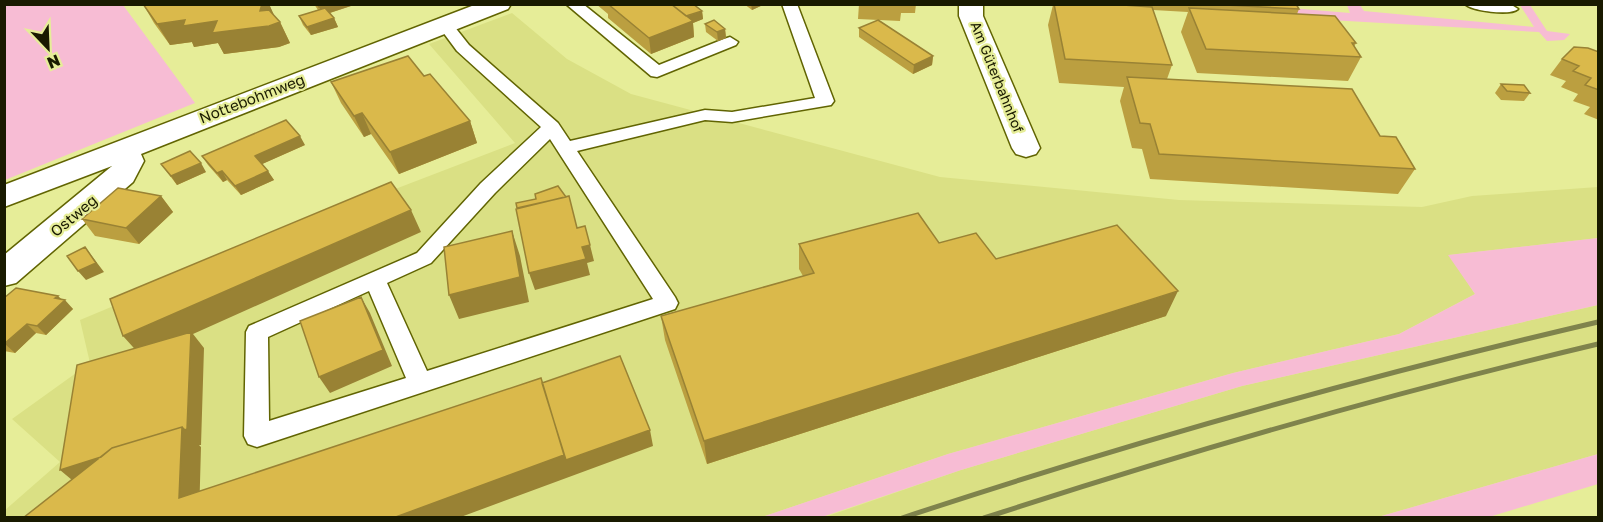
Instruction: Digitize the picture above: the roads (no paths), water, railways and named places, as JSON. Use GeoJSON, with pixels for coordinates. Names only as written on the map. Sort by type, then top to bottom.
{"type":"FeatureCollection","features":[{"type":"Feature","properties":{"kind":"street","name":"Nottebohmweg"},"geometry":{"type":"LineString","coordinates":[[4,197],[500,4]]}},
{"type":"Feature","properties":{"kind":"street","name":"Am Güterbahnhof"},"geometry":{"type":"LineString","coordinates":[[971,4],[971,16],[1026,148]]}},
{"type":"Feature","properties":{"kind":"street","name":"Ostweg"},"geometry":{"type":"LineString","coordinates":[[4,274],[123,175],[129,161],[124,149]]}},
{"type":"Feature","properties":{"kind":"lane"},"geometry":{"type":"LineString","coordinates":[[573,4],[657,72],[730,42]]}},
{"type":"Feature","properties":{"kind":"lane"},"geometry":{"type":"LineString","coordinates":[[566,148],[705,115],[732,117],[825,100],[789,4]]}},
{"type":"Feature","properties":{"kind":"lane"},"geometry":{"type":"LineString","coordinates":[[1472,4],[1510,9]]}},
{"type":"Feature","properties":{"kind":"lane"},"geometry":{"type":"LineString","coordinates":[[445,24],[463,48],[552,127],[667,303],[257,436],[257,332],[424,258],[488,188],[552,127]]}},
{"type":"Feature","properties":{"kind":"lane"},"geometry":{"type":"LineString","coordinates":[[375,280],[420,383]]}},
{"type":"Feature","properties":{"kind":"railway"},"geometry":{"type":"LineString","coordinates":[[902,518],[1074,463],[1248,412],[1422,365],[1598,322]]}},
{"type":"Feature","properties":{"kind":"railway"},"geometry":{"type":"LineString","coordinates":[[984,518],[1290,425],[1598,344]]}}]}
